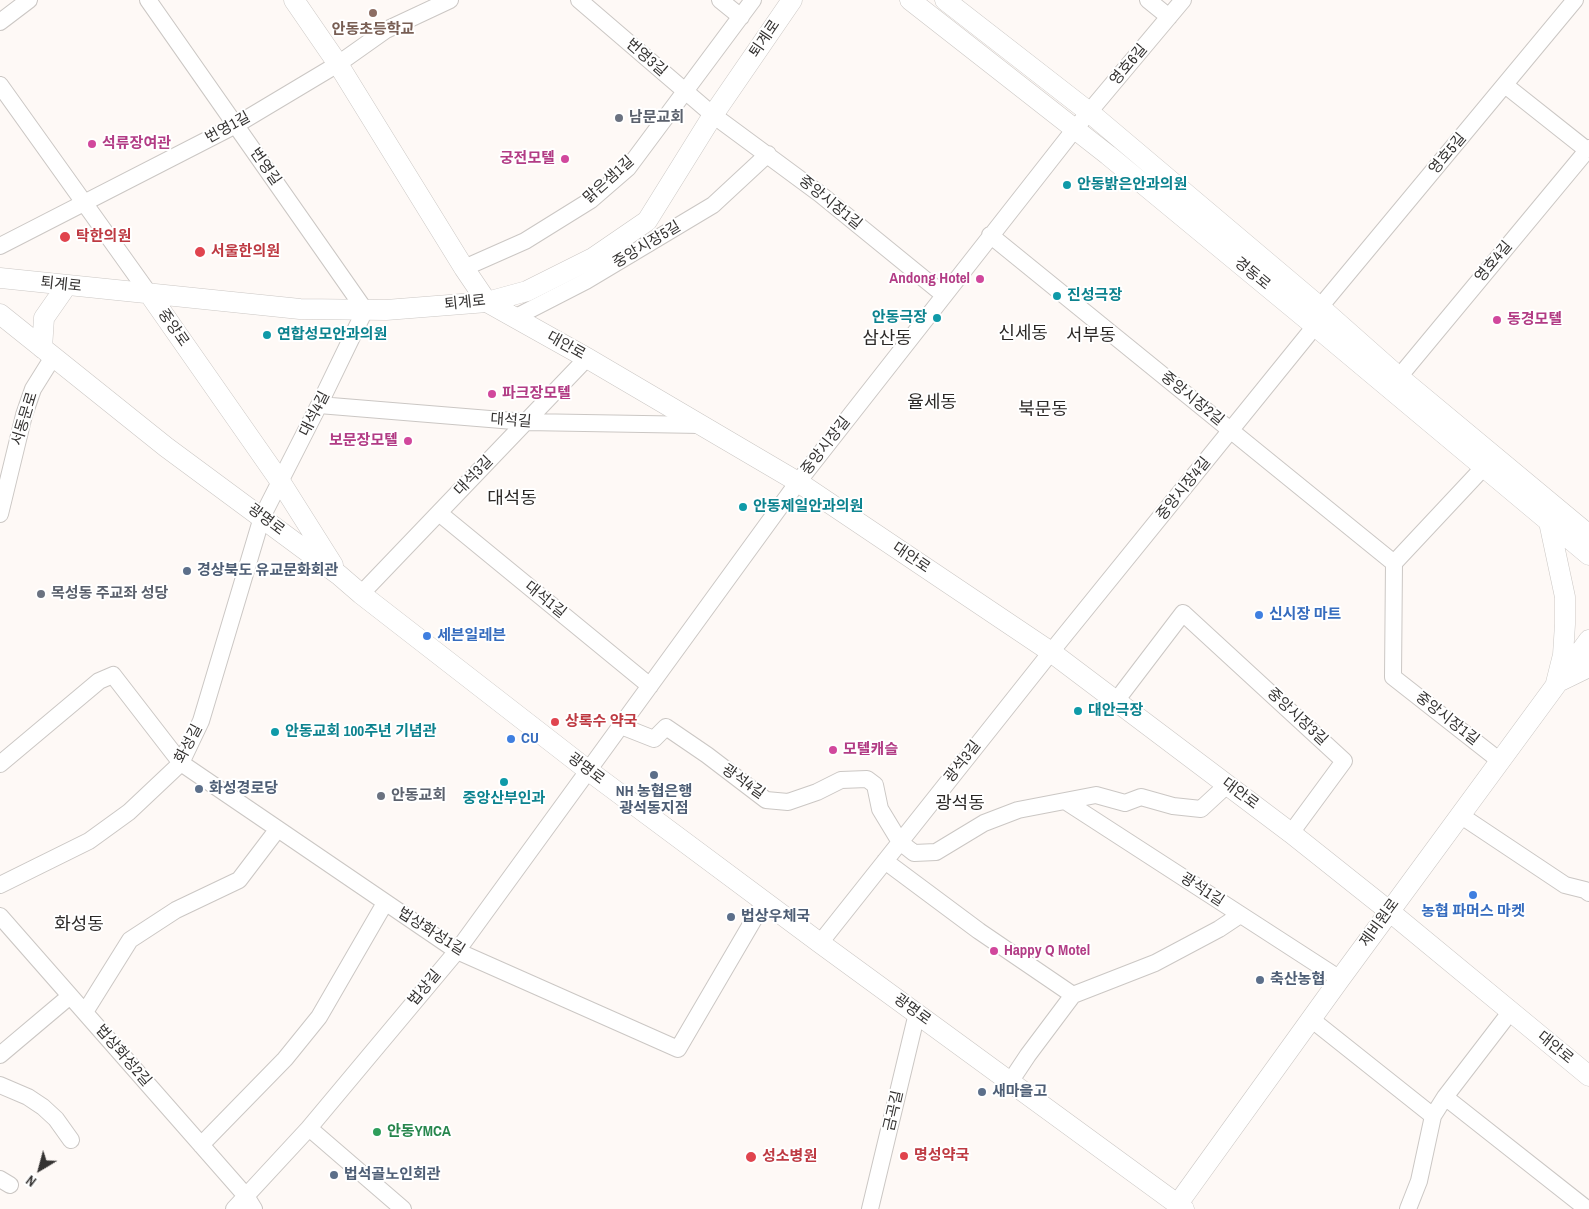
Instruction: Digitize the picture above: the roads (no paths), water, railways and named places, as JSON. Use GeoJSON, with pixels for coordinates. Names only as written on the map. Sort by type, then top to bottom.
{"type":"FeatureCollection","features":[{"type":"Feature","properties":{"kind":"street"},"geometry":{"type":"LineString","coordinates":[[0,22],[30,0]]}},
{"type":"Feature","properties":{"kind":"street","name":"번영길"},"geometry":{"type":"LineString","coordinates":[[148,0],[365,310]]}},
{"type":"Feature","properties":{"kind":"street","name":"대안로"},"geometry":{"type":"LineString","coordinates":[[294,0],[338,64],[487,302],[703,425],[798,482],[1051,652],[1291,833],[1589,1076]]}},
{"type":"Feature","properties":{"kind":"street","name":"번영1길"},"geometry":{"type":"LineString","coordinates":[[0,246],[236,125],[338,64],[386,30],[450,0]]}},
{"type":"Feature","properties":{"kind":"street","name":"번영3길"},"geometry":{"type":"LineString","coordinates":[[579,0],[713,115]]}},
{"type":"Feature","properties":{"kind":"street"},"geometry":{"type":"LineString","coordinates":[[720,0],[741,17]]}},
{"type":"Feature","properties":{"kind":"street","name":"맑은샘1길"},"geometry":{"type":"LineString","coordinates":[[464,268],[525,242],[590,200],[628,168],[753,0]]}},
{"type":"Feature","properties":{"kind":"street","name":"퇴계로"},"geometry":{"type":"LineString","coordinates":[[0,278],[300,309],[386,310],[487,302],[527,291],[593,258],[646,221],[713,115],[792,0]]}},
{"type":"Feature","properties":{"kind":"street","name":"경동로"},"geometry":{"type":"LineString","coordinates":[[910,0],[1074,130],[1399,377],[1553,516],[1589,555]]}},
{"type":"Feature","properties":{"kind":"street","name":"경동로"},"geometry":{"type":"LineString","coordinates":[[945,0],[1089,112],[1318,316],[1483,468],[1553,516],[1589,535]]}},
{"type":"Feature","properties":{"kind":"street"},"geometry":{"type":"LineString","coordinates":[[1148,0],[1169,17]]}},
{"type":"Feature","properties":{"kind":"street","name":"영호6길"},"geometry":{"type":"LineString","coordinates":[[1074,130],[1183,0]]}},
{"type":"Feature","properties":{"kind":"street","name":"영호5길"},"geometry":{"type":"LineString","coordinates":[[1318,316],[1575,0]]}},
{"type":"Feature","properties":{"kind":"street"},"geometry":{"type":"LineString","coordinates":[[1584,0],[1589,2]]}},
{"type":"Feature","properties":{"kind":"street","name":"중앙로"},"geometry":{"type":"LineString","coordinates":[[0,85],[150,294],[280,482],[339,575]]}},
{"type":"Feature","properties":{"kind":"street"},"geometry":{"type":"LineString","coordinates":[[1505,85],[1588,149]]}},
{"type":"Feature","properties":{"kind":"street","name":"중앙시장1길"},"geometry":{"type":"LineString","coordinates":[[713,115],[820,194],[944,295]]}},
{"type":"Feature","properties":{"kind":"street","name":"중앙시장길"},"geometry":{"type":"LineString","coordinates":[[589,771],[798,482],[1074,130]]}},
{"type":"Feature","properties":{"kind":"street","name":"영호4길"},"geometry":{"type":"LineString","coordinates":[[1399,377],[1588,149]]}},
{"type":"Feature","properties":{"kind":"street","name":"중앙시장5길"},"geometry":{"type":"LineString","coordinates":[[514,318],[586,281],[713,205],[768,154]]}},
{"type":"Feature","properties":{"kind":"street","name":"중앙시장2길"},"geometry":{"type":"LineString","coordinates":[[990,235],[1394,563]]}},
{"type":"Feature","properties":{"kind":"street"},"geometry":{"type":"LineString","coordinates":[[48,352],[44,318],[67,285]]}},
{"type":"Feature","properties":{"kind":"street","name":"대석4길"},"geometry":{"type":"LineString","coordinates":[[262,517],[365,310]]}},
{"type":"Feature","properties":{"kind":"street","name":"광명로"},"geometry":{"type":"LineString","coordinates":[[0,314],[166,447],[339,575],[589,771],[1179,1208]]}},
{"type":"Feature","properties":{"kind":"street","name":"중앙시장4길"},"geometry":{"type":"LineString","coordinates":[[1051,652],[1232,431],[1318,316]]}},
{"type":"Feature","properties":{"kind":"street","name":"서동문로"},"geometry":{"type":"LineString","coordinates":[[0,514],[24,415],[48,352]]}},
{"type":"Feature","properties":{"kind":"street","name":"대석3길"},"geometry":{"type":"LineString","coordinates":[[361,594],[587,358]]}},
{"type":"Feature","properties":{"kind":"street","name":"대석길"},"geometry":{"type":"LineString","coordinates":[[319,405],[526,422],[703,425]]}},
{"type":"Feature","properties":{"kind":"street"},"geometry":{"type":"LineString","coordinates":[[1394,563],[1483,468]]}},
{"type":"Feature","properties":{"kind":"street","name":"대석1길"},"geometry":{"type":"LineString","coordinates":[[439,513],[650,686]]}},
{"type":"Feature","properties":{"kind":"street"},"geometry":{"type":"LineString","coordinates":[[1556,683],[1563,654],[1565,597],[1553,516],[1589,518]]}},
{"type":"Feature","properties":{"kind":"street","name":"화성길"},"geometry":{"type":"LineString","coordinates":[[0,885],[89,841],[129,812],[181,763],[202,721],[262,517]]}},
{"type":"Feature","properties":{"kind":"street","name":"중앙시장1길"},"geometry":{"type":"LineString","coordinates":[[1394,563],[1394,677],[1500,761]]}},
{"type":"Feature","properties":{"kind":"street","name":"중앙시장3길"},"geometry":{"type":"LineString","coordinates":[[1116,701],[1183,613],[1344,761],[1291,833]]}},
{"type":"Feature","properties":{"kind":"street","name":"제비원로"},"geometry":{"type":"LineString","coordinates":[[1179,1208],[1311,1019],[1589,640]]}},
{"type":"Feature","properties":{"kind":"street","name":"광석3길"},"geometry":{"type":"LineString","coordinates":[[820,943],[1051,652]]}},
{"type":"Feature","properties":{"kind":"street"},"geometry":{"type":"LineString","coordinates":[[1556,683],[1589,667]]}},
{"type":"Feature","properties":{"kind":"street","name":"법상화성1길"},"geometry":{"type":"LineString","coordinates":[[0,764],[99,681],[113,675],[181,763],[457,951],[678,1049],[764,902]]}},
{"type":"Feature","properties":{"kind":"street","name":"광석4길"},"geometry":{"type":"LineString","coordinates":[[621,726],[654,740],[666,728],[707,755],[766,800],[788,802],[817,792],[841,780],[867,779],[875,785],[880,809],[900,842]]}},
{"type":"Feature","properties":{"kind":"street","name":"법상길"},"geometry":{"type":"LineString","coordinates":[[234,1209],[250,1203],[309,1128],[457,951],[589,771]]}},
{"type":"Feature","properties":{"kind":"street"},"geometry":{"type":"LineString","coordinates":[[900,842],[914,853],[936,852],[984,823],[1018,810],[1096,795],[1125,802],[1142,797],[1173,806],[1201,809],[1227,785]]}},
{"type":"Feature","properties":{"kind":"street","name":"광석1길"},"geometry":{"type":"LineString","coordinates":[[1065,801],[1340,979]]}},
{"type":"Feature","properties":{"kind":"street"},"geometry":{"type":"LineString","coordinates":[[1460,816],[1565,885],[1588,888]]}},
{"type":"Feature","properties":{"kind":"street"},"geometry":{"type":"LineString","coordinates":[[85,1012],[130,940],[176,910],[239,880],[277,830]]}},
{"type":"Feature","properties":{"kind":"street"},"geometry":{"type":"LineString","coordinates":[[885,861],[979,932],[1074,995]]}},
{"type":"Feature","properties":{"kind":"street"},"geometry":{"type":"LineString","coordinates":[[201,1145],[285,1059],[319,1017],[385,903]]}},
{"type":"Feature","properties":{"kind":"street"},"geometry":{"type":"LineString","coordinates":[[1010,1082],[1074,995],[1155,963],[1219,929],[1240,915]]}},
{"type":"Feature","properties":{"kind":"street","name":"법상화성2길"},"geometry":{"type":"LineString","coordinates":[[0,916],[250,1203]]}},
{"type":"Feature","properties":{"kind":"street"},"geometry":{"type":"LineString","coordinates":[[0,1055],[70,996]]}},
{"type":"Feature","properties":{"kind":"street"},"geometry":{"type":"LineString","coordinates":[[1408,1209],[1419,1181],[1433,1116],[1445,1096],[1511,1011]]}},
{"type":"Feature","properties":{"kind":"street","name":"금곡길"},"geometry":{"type":"LineString","coordinates":[[870,1209],[917,1014]]}},
{"type":"Feature","properties":{"kind":"street"},"geometry":{"type":"LineString","coordinates":[[1311,1019],[1433,1116]]}},
{"type":"Feature","properties":{"kind":"street"},"geometry":{"type":"LineString","coordinates":[[0,1086],[28,1097],[43,1107],[56,1120],[71,1140]]}},
{"type":"Feature","properties":{"kind":"street"},"geometry":{"type":"LineString","coordinates":[[1445,1096],[1587,1209]]}},
{"type":"Feature","properties":{"kind":"street"},"geometry":{"type":"LineString","coordinates":[[309,1128],[403,1209]]}},
{"type":"Feature","properties":{"kind":"place","name":"안동초등학교"},"geometry":{"type":"Point","coordinates":[373,13]}},
{"type":"Feature","properties":{"kind":"place","name":"남문교회"},"geometry":{"type":"Point","coordinates":[619,118]}},
{"type":"Feature","properties":{"kind":"place","name":"석류장여관"},"geometry":{"type":"Point","coordinates":[92,144]}},
{"type":"Feature","properties":{"kind":"place","name":"궁전모텔"},"geometry":{"type":"Point","coordinates":[565,159]}},
{"type":"Feature","properties":{"kind":"place","name":"안동밝은안과의원"},"geometry":{"type":"Point","coordinates":[1067,185]}},
{"type":"Feature","properties":{"kind":"place","name":"탁한의원"},"geometry":{"type":"Point","coordinates":[65,237]}},
{"type":"Feature","properties":{"kind":"place","name":"서울한의원"},"geometry":{"type":"Point","coordinates":[200,252]}},
{"type":"Feature","properties":{"kind":"place","name":"Andong Hotel"},"geometry":{"type":"Point","coordinates":[980,279]}},
{"type":"Feature","properties":{"kind":"place","name":"진성극장"},"geometry":{"type":"Point","coordinates":[1057,296]}},
{"type":"Feature","properties":{"kind":"place","name":"안동극장"},"geometry":{"type":"Point","coordinates":[937,318]}},
{"type":"Feature","properties":{"kind":"place","name":"동경모텔"},"geometry":{"type":"Point","coordinates":[1497,320]}},
{"type":"Feature","properties":{"kind":"place","name":"연합성모안과의원"},"geometry":{"type":"Point","coordinates":[267,335]}},
{"type":"Feature","properties":{"kind":"place","name":"파크장모텔"},"geometry":{"type":"Point","coordinates":[492,394]}},
{"type":"Feature","properties":{"kind":"place","name":"보문장모텔"},"geometry":{"type":"Point","coordinates":[408,441]}},
{"type":"Feature","properties":{"kind":"place","name":"안동제일안과의원"},"geometry":{"type":"Point","coordinates":[743,507]}},
{"type":"Feature","properties":{"kind":"place","name":"경상북도 유교문화회관"},"geometry":{"type":"Point","coordinates":[187,571]}},
{"type":"Feature","properties":{"kind":"place","name":"목성동 주교좌 성당"},"geometry":{"type":"Point","coordinates":[41,594]}},
{"type":"Feature","properties":{"kind":"place","name":"신시장 마트"},"geometry":{"type":"Point","coordinates":[1259,615]}},
{"type":"Feature","properties":{"kind":"place","name":"세븐일레븐"},"geometry":{"type":"Point","coordinates":[427,636]}},
{"type":"Feature","properties":{"kind":"place","name":"대안극장"},"geometry":{"type":"Point","coordinates":[1078,711]}},
{"type":"Feature","properties":{"kind":"place","name":"상록수 약국"},"geometry":{"type":"Point","coordinates":[555,722]}},
{"type":"Feature","properties":{"kind":"place","name":"안동교회 100주년 기념관"},"geometry":{"type":"Point","coordinates":[275,732]}},
{"type":"Feature","properties":{"kind":"place","name":"CU"},"geometry":{"type":"Point","coordinates":[511,739]}},
{"type":"Feature","properties":{"kind":"place","name":"모텔캐슬"},"geometry":{"type":"Point","coordinates":[833,750]}},
{"type":"Feature","properties":{"kind":"place","name":"NH 농협은행 광석동지점"},"geometry":{"type":"Point","coordinates":[654,775]}},
{"type":"Feature","properties":{"kind":"place","name":"중앙산부인과"},"geometry":{"type":"Point","coordinates":[504,782]}},
{"type":"Feature","properties":{"kind":"place","name":"화성경로당"},"geometry":{"type":"Point","coordinates":[199,789]}},
{"type":"Feature","properties":{"kind":"place","name":"안동교회"},"geometry":{"type":"Point","coordinates":[381,796]}},
{"type":"Feature","properties":{"kind":"place","name":"농협 파머스 마켓"},"geometry":{"type":"Point","coordinates":[1473,895]}},
{"type":"Feature","properties":{"kind":"place","name":"법상우체국"},"geometry":{"type":"Point","coordinates":[731,917]}},
{"type":"Feature","properties":{"kind":"place","name":"Happy Q Motel"},"geometry":{"type":"Point","coordinates":[994,951]}},
{"type":"Feature","properties":{"kind":"place","name":"축산농협"},"geometry":{"type":"Point","coordinates":[1260,980]}},
{"type":"Feature","properties":{"kind":"place","name":"새마을고"},"geometry":{"type":"Point","coordinates":[982,1092]}},
{"type":"Feature","properties":{"kind":"place","name":"안동YMCA"},"geometry":{"type":"Point","coordinates":[377,1132]}},
{"type":"Feature","properties":{"kind":"place","name":"명성약국"},"geometry":{"type":"Point","coordinates":[904,1156]}},
{"type":"Feature","properties":{"kind":"place","name":"성소병원"},"geometry":{"type":"Point","coordinates":[751,1157]}},
{"type":"Feature","properties":{"kind":"place","name":"법석골노인회관"},"geometry":{"type":"Point","coordinates":[334,1175]}},
{"type":"Feature","properties":{"kind":"district","name":"신세동"},"geometry":{"type":"Point","coordinates":[1023,334]}},
{"type":"Feature","properties":{"kind":"district","name":"서부동"},"geometry":{"type":"Point","coordinates":[1091,336]}},
{"type":"Feature","properties":{"kind":"district","name":"삼산동"},"geometry":{"type":"Point","coordinates":[887,339]}},
{"type":"Feature","properties":{"kind":"district","name":"율세동"},"geometry":{"type":"Point","coordinates":[932,403]}},
{"type":"Feature","properties":{"kind":"district","name":"북문동"},"geometry":{"type":"Point","coordinates":[1043,410]}},
{"type":"Feature","properties":{"kind":"district","name":"대석동"},"geometry":{"type":"Point","coordinates":[512,499]}},
{"type":"Feature","properties":{"kind":"district","name":"광석동"},"geometry":{"type":"Point","coordinates":[960,804]}},
{"type":"Feature","properties":{"kind":"district","name":"화성동"},"geometry":{"type":"Point","coordinates":[79,925]}}]}
